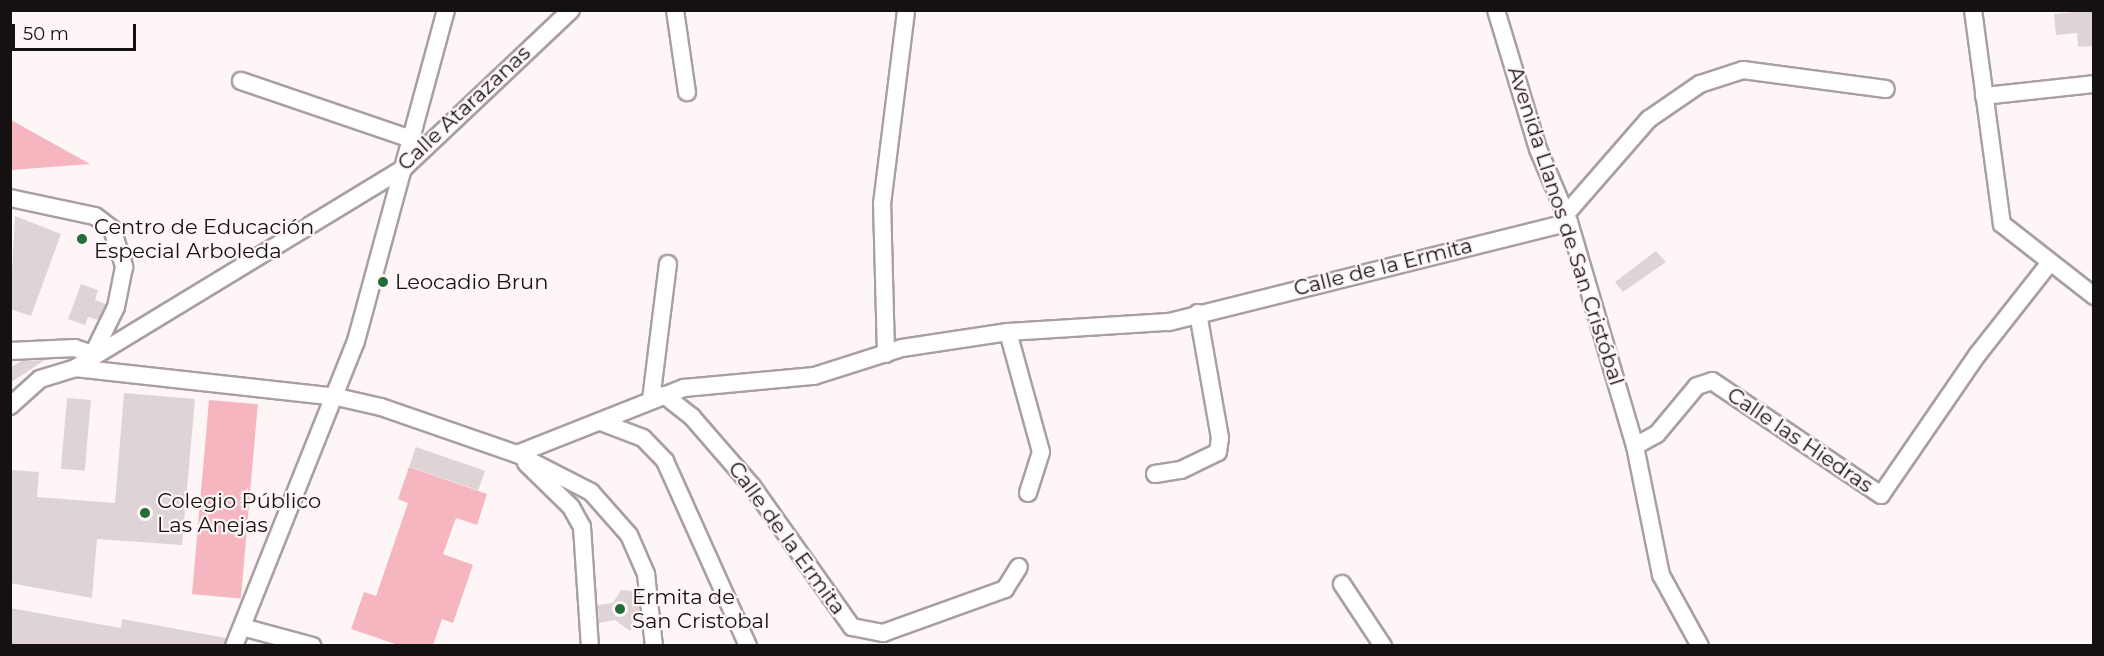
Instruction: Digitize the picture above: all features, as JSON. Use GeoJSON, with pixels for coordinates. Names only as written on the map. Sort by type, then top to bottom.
{"type":"FeatureCollection","features":[{"type":"Feature","properties":{"kind":"street"},"geometry":{"type":"LineString","coordinates":[[234,645],[337,397],[414,140],[446,10]]}},
{"type":"Feature","properties":{"kind":"street","name":"Calle Atarazanas"},"geometry":{"type":"LineString","coordinates":[[75,368],[93,354],[405,167],[571,10]]}},
{"type":"Feature","properties":{"kind":"street"},"geometry":{"type":"LineString","coordinates":[[675,10],[687,92]]}},
{"type":"Feature","properties":{"kind":"street"},"geometry":{"type":"LineString","coordinates":[[886,354],[882,204],[906,10]]}},
{"type":"Feature","properties":{"kind":"street","name":"Avenida Llanos de San Cristóbal"},"geometry":{"type":"LineString","coordinates":[[1496,10],[1538,149],[1568,218],[1635,446],[1661,575],[1690,641]]}},
{"type":"Feature","properties":{"kind":"street"},"geometry":{"type":"LineString","coordinates":[[1973,10],[1999,217],[2010,234],[2048,265],[2094,296]]}},
{"type":"Feature","properties":{"kind":"street"},"geometry":{"type":"LineString","coordinates":[[1568,218],[1649,119],[1700,84],[1743,70],[1886,90]]}},
{"type":"Feature","properties":{"kind":"street"},"geometry":{"type":"LineString","coordinates":[[241,81],[414,140]]}},
{"type":"Feature","properties":{"kind":"street"},"geometry":{"type":"LineString","coordinates":[[1983,96],[2094,84]]}},
{"type":"Feature","properties":{"kind":"street"},"geometry":{"type":"LineString","coordinates":[[10,198],[95,216],[112,229],[122,257],[124,285],[93,354],[75,348],[10,351]]}},
{"type":"Feature","properties":{"kind":"street","name":"Calle de la Ermita"},"geometry":{"type":"LineString","coordinates":[[517,454],[601,422],[658,397],[712,383],[814,376],[886,354],[1008,332],[1168,322],[1568,218]]}},
{"type":"Feature","properties":{"kind":"street"},"geometry":{"type":"LineString","coordinates":[[658,397],[668,264]]}},
{"type":"Feature","properties":{"kind":"street","name":"Calle las Hiedras"},"geometry":{"type":"LineString","coordinates":[[1635,446],[1657,434],[1697,386],[1712,381],[1881,495],[2048,265]]}},
{"type":"Feature","properties":{"kind":"street"},"geometry":{"type":"LineString","coordinates":[[1155,474],[1181,470],[1218,452],[1221,438],[1198,313]]}},
{"type":"Feature","properties":{"kind":"street"},"geometry":{"type":"LineString","coordinates":[[1008,332],[1041,452],[1028,493]]}},
{"type":"Feature","properties":{"kind":"street"},"geometry":{"type":"LineString","coordinates":[[103,371],[109,346]]}},
{"type":"Feature","properties":{"kind":"street"},"geometry":{"type":"LineString","coordinates":[[10,406],[40,379],[75,368],[337,397],[381,407],[517,454],[591,492],[629,535],[646,574],[653,642]]}},
{"type":"Feature","properties":{"kind":"street","name":"Calle de la Ermita"},"geometry":{"type":"LineString","coordinates":[[658,397],[692,417],[752,486],[852,627],[883,633],[1005,589],[1019,567]]}},
{"type":"Feature","properties":{"kind":"street"},"geometry":{"type":"LineString","coordinates":[[601,422],[643,438],[665,461],[748,645]]}},
{"type":"Feature","properties":{"kind":"street"},"geometry":{"type":"LineString","coordinates":[[517,454],[571,507],[582,527],[590,645]]}},
{"type":"Feature","properties":{"kind":"street"},"geometry":{"type":"LineString","coordinates":[[1342,584],[1383,645]]}},
{"type":"Feature","properties":{"kind":"street"},"geometry":{"type":"LineString","coordinates":[[242,627],[313,645]]}},
{"type":"Feature","properties":{"kind":"shaded area"},"geometry":{"type":"Polygon","coordinates":[[[11,120],[90,164],[11,170],[11,120]]]}},
{"type":"Feature","properties":{"kind":"shaded area"},"geometry":{"type":"Polygon","coordinates":[[[209,400],[258,404],[241,599],[192,594],[209,400]]]}},
{"type":"Feature","properties":{"kind":"shaded area"},"geometry":{"type":"Polygon","coordinates":[[[409,467],[487,494],[477,525],[456,518],[443,554],[473,565],[453,623],[442,619],[433,645],[398,645],[351,629],[364,592],[376,596],[408,503],[398,499],[409,467]]]}},
{"type":"Feature","properties":{"kind":"building"},"geometry":{"type":"Polygon","coordinates":[[[2094,10],[2094,46],[2078,47],[2077,33],[2056,35],[2054,14],[2094,10]]]}},
{"type":"Feature","properties":{"kind":"building"},"geometry":{"type":"Polygon","coordinates":[[[15,216],[61,234],[31,316],[10,309],[15,216]]]}},
{"type":"Feature","properties":{"kind":"building"},"geometry":{"type":"Polygon","coordinates":[[[1656,251],[1666,262],[1623,292],[1615,282],[1656,251]]]}},
{"type":"Feature","properties":{"kind":"building"},"geometry":{"type":"Polygon","coordinates":[[[81,284],[98,290],[95,300],[106,304],[98,320],[88,317],[85,325],[68,319],[81,284]]]}},
{"type":"Feature","properties":{"kind":"building"},"geometry":{"type":"Polygon","coordinates":[[[45,360],[10,383],[10,368],[21,361],[45,360]]]}},
{"type":"Feature","properties":{"kind":"building"},"geometry":{"type":"Polygon","coordinates":[[[124,393],[195,399],[182,545],[97,539],[92,598],[10,583],[10,470],[39,472],[37,497],[115,503],[124,393]]]}},
{"type":"Feature","properties":{"kind":"building"},"geometry":{"type":"Polygon","coordinates":[[[67,398],[91,400],[85,471],[61,469],[67,398]]]}},
{"type":"Feature","properties":{"kind":"building"},"geometry":{"type":"Polygon","coordinates":[[[416,447],[485,471],[478,491],[409,467],[416,447]]]}},
{"type":"Feature","properties":{"kind":"building","name":"Ermita de San Cristobal"},"geometry":{"type":"Polygon","coordinates":[[[621,590],[631,591],[638,601],[640,615],[630,631],[615,620],[599,623],[598,605],[613,603],[621,590]]]}},
{"type":"Feature","properties":{"kind":"building"},"geometry":{"type":"Polygon","coordinates":[[[10,608],[121,628],[122,619],[226,638],[224,645],[10,645],[10,608]]]}},
{"type":"Feature","properties":{"kind":"place","name":"Centro de Educación Especial Arboleda"},"geometry":{"type":"Point","coordinates":[82,239]}},
{"type":"Feature","properties":{"kind":"place","name":"Leocadio Brun"},"geometry":{"type":"Point","coordinates":[383,282]}},
{"type":"Feature","properties":{"kind":"place","name":"Colegio Público Las Anejas"},"geometry":{"type":"Point","coordinates":[145,513]}},
{"type":"Feature","properties":{"kind":"place","name":"Ermita de San Cristobal"},"geometry":{"type":"Point","coordinates":[620,609]}}]}
